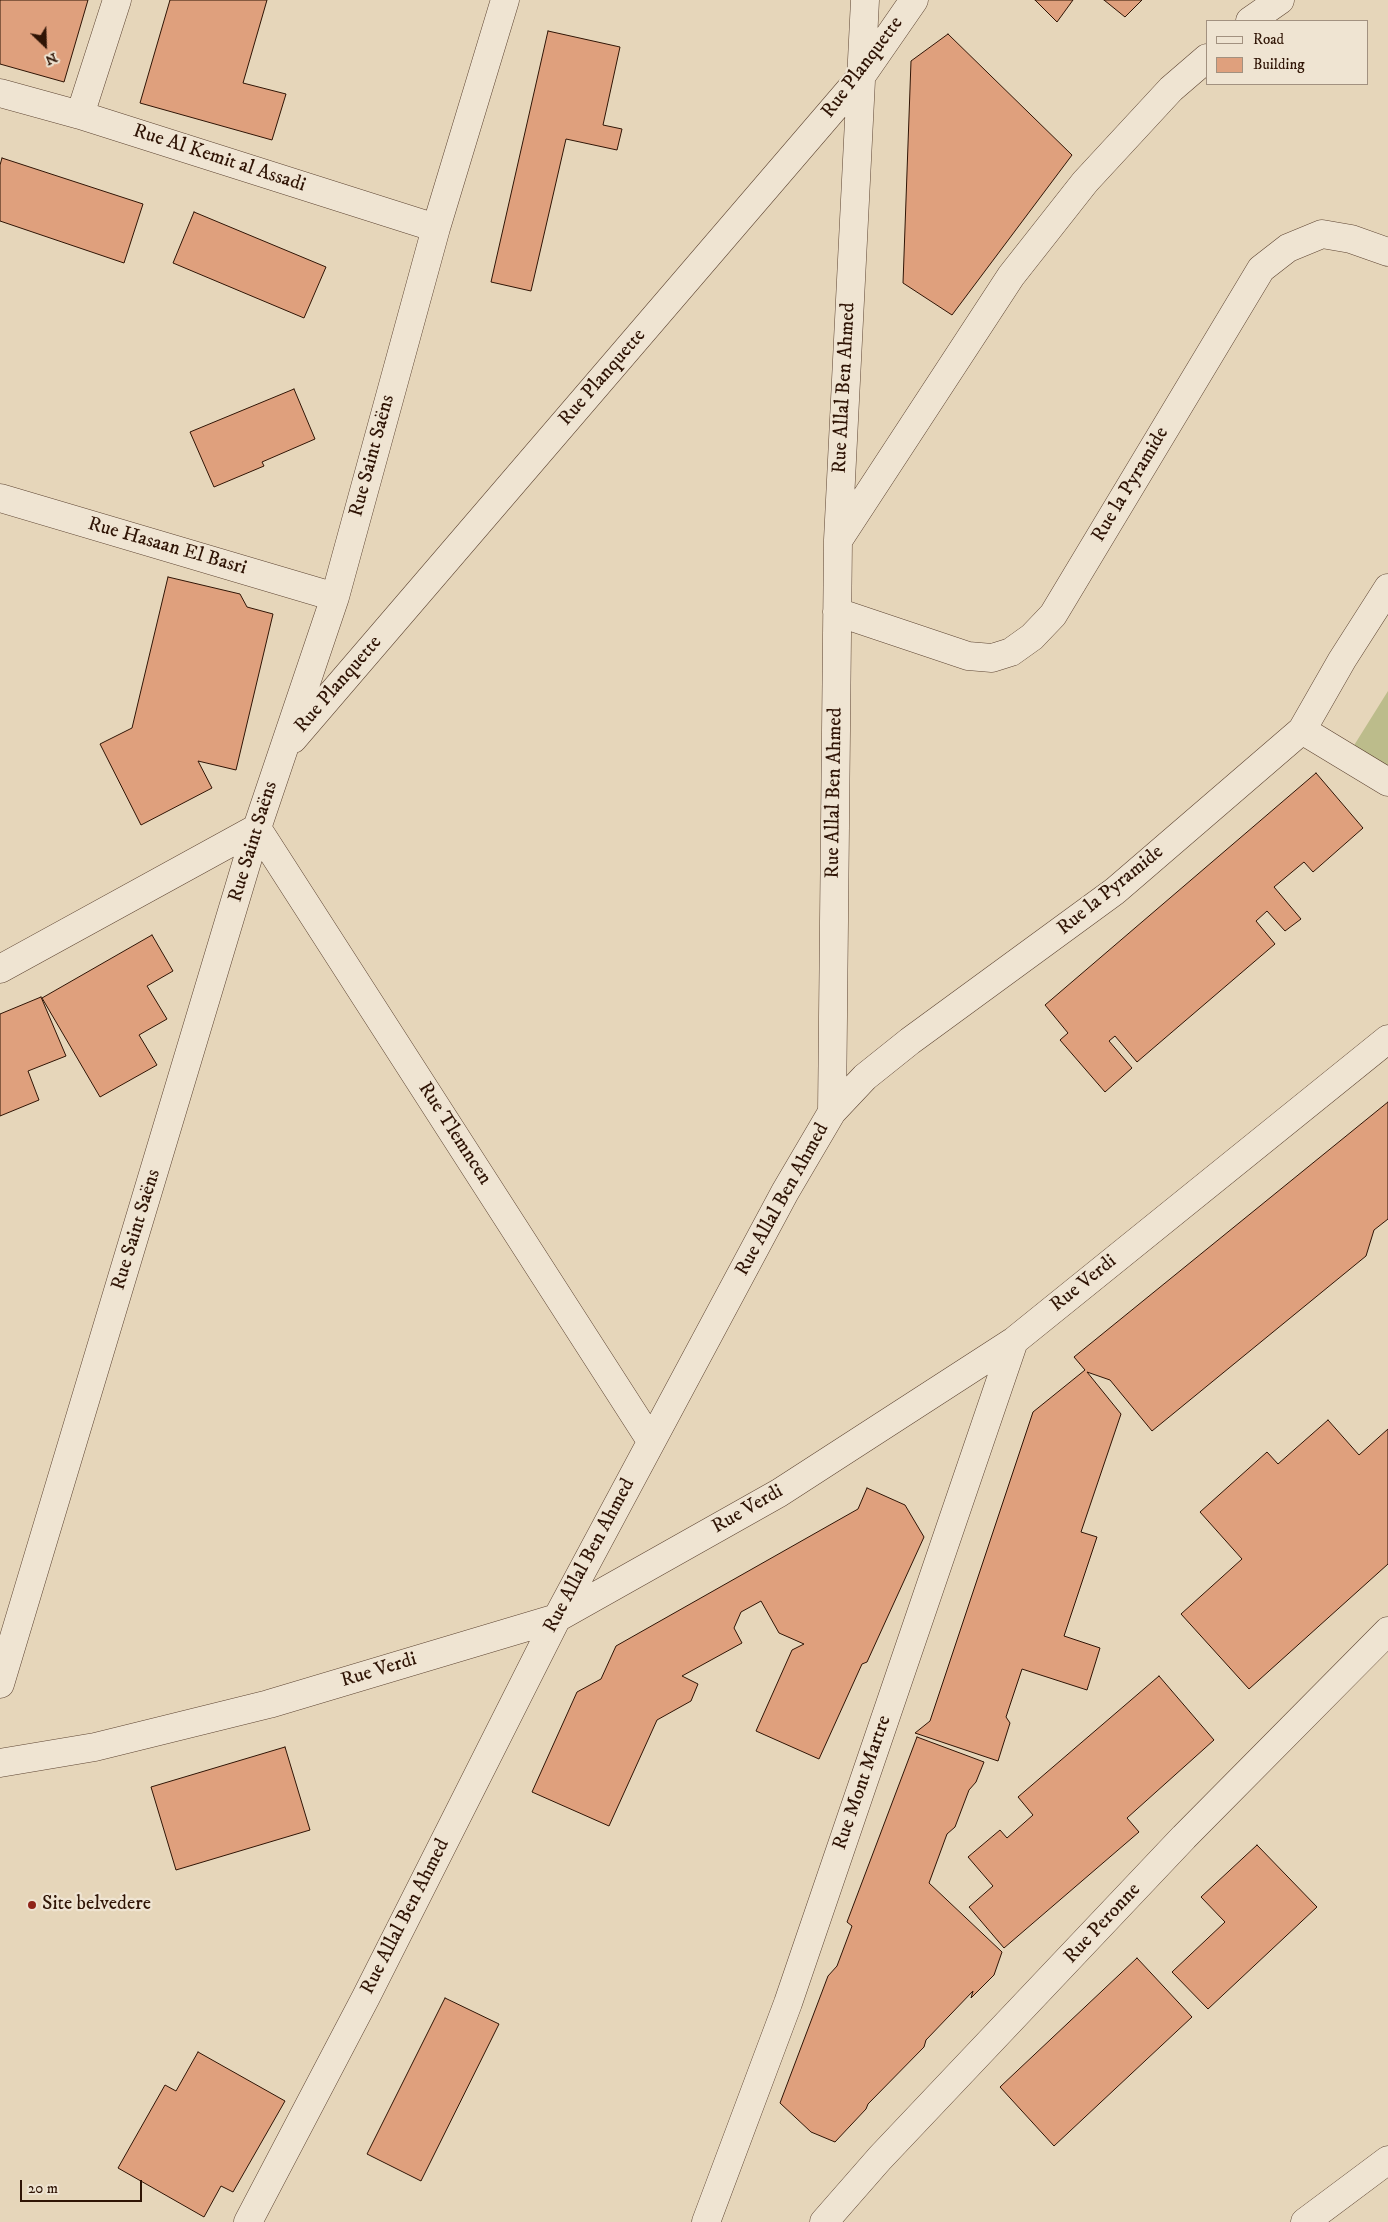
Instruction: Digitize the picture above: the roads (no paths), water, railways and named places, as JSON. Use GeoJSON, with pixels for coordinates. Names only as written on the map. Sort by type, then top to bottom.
{"type":"FeatureCollection","features":[{"type":"Feature","properties":{"kind":"street"},"geometry":{"type":"LineString","coordinates":[[80,115],[117,0]]}},
{"type":"Feature","properties":{"kind":"street","name":"Rue Saint Saëns"},"geometry":{"type":"LineString","coordinates":[[0,1684],[257,828],[335,597],[436,228],[505,0]]}},
{"type":"Feature","properties":{"kind":"street","name":"Rue Allal Ben Ahmed"},"geometry":{"type":"LineString","coordinates":[[248,2222],[366,1997],[557,1618],[785,1192],[832,1112],[838,540],[865,0]]}},
{"type":"Feature","properties":{"kind":"street","name":"Rue Planquette"},"geometry":{"type":"LineString","coordinates":[[284,749],[860,78],[914,0]]}},
{"type":"Feature","properties":{"kind":"street"},"geometry":{"type":"LineString","coordinates":[[1251,20],[1280,0]]}},
{"type":"Feature","properties":{"kind":"street"},"geometry":{"type":"LineString","coordinates":[[838,540],[1011,276],[1085,182],[1171,89],[1206,59]]}},
{"type":"Feature","properties":{"kind":"street","name":"Rue Al Kemit al Assadi"},"geometry":{"type":"LineString","coordinates":[[0,94],[80,115],[436,228]]}},
{"type":"Feature","properties":{"kind":"street","name":"Rue la Pyramide"},"geometry":{"type":"LineString","coordinates":[[837,612],[968,656],[992,658],[1011,652],[1032,637],[1053,615],[1261,270],[1288,248],[1322,234],[1351,239],[1388,252]]}},
{"type":"Feature","properties":{"kind":"street","name":"Rue Hasaan El Basri"},"geometry":{"type":"LineString","coordinates":[[0,498],[335,597]]}},
{"type":"Feature","properties":{"kind":"street","name":"Rue la Pyramide"},"geometry":{"type":"LineString","coordinates":[[832,1112],[865,1077],[904,1046],[1115,891],[1302,730],[1342,660],[1388,588]]}},
{"type":"Feature","properties":{"kind":"street"},"geometry":{"type":"LineString","coordinates":[[1302,730],[1388,782]]}},
{"type":"Feature","properties":{"kind":"street"},"geometry":{"type":"LineString","coordinates":[[0,969],[257,828]]}},
{"type":"Feature","properties":{"kind":"street","name":"Rue Tlemncen"},"geometry":{"type":"LineString","coordinates":[[257,828],[651,1441]]}},
{"type":"Feature","properties":{"kind":"street","name":"Rue Verdi"},"geometry":{"type":"LineString","coordinates":[[0,1763],[95,1747],[269,1704],[557,1618],[779,1494],[1014,1341],[1388,1039]]}},
{"type":"Feature","properties":{"kind":"street","name":"Rue Mont Martre"},"geometry":{"type":"LineString","coordinates":[[706,2222],[788,2003],[1014,1341]]}},
{"type":"Feature","properties":{"kind":"street","name":"Rue Peronne"},"geometry":{"type":"LineString","coordinates":[[824,2222],[880,2158],[1184,1837],[1385,1643]]}},
{"type":"Feature","properties":{"kind":"street"},"geometry":{"type":"LineString","coordinates":[[1305,2222],[1388,2160]]}},
{"type":"Feature","properties":{"kind":"place","name":"Site belvedere"},"geometry":{"type":"Point","coordinates":[32,1905]}}]}
